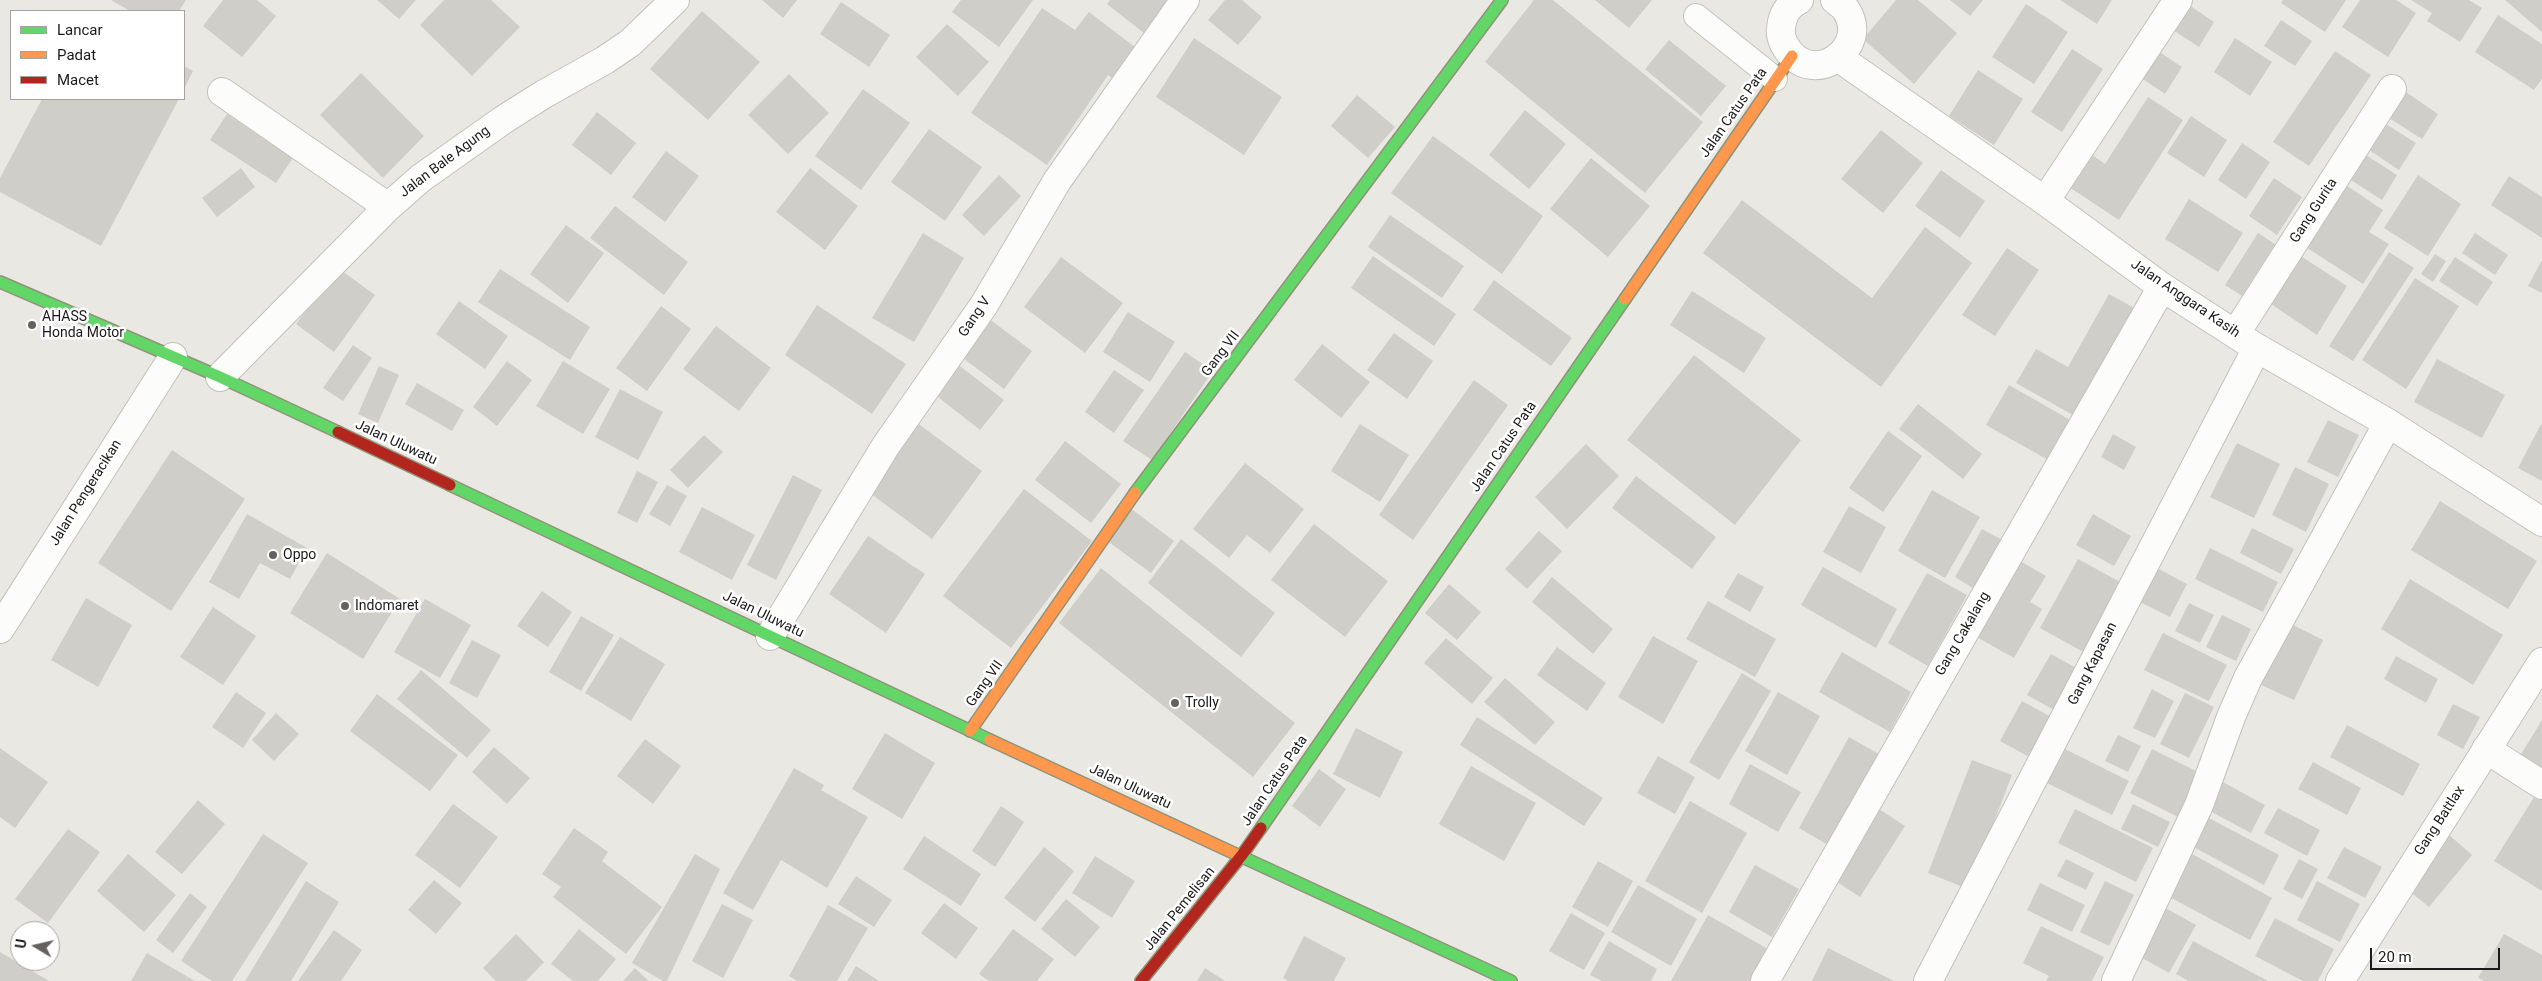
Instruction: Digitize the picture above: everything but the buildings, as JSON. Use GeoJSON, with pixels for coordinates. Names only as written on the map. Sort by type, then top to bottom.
{"type":"FeatureCollection","features":[{"type":"Feature","properties":{"kind":"street","name":"Jalan Bale Agung"},"geometry":{"type":"LineString","coordinates":[[220,377],[388,207],[421,178],[503,120],[544,94],[605,60],[630,43],[674,0]]}},
{"type":"Feature","properties":{"kind":"street","name":"Gang V"},"geometry":{"type":"LineString","coordinates":[[770,636],[885,447],[984,305],[1057,181],[1185,0]]}},
{"type":"Feature","properties":{"kind":"street","name":"Gang VII"},"geometry":{"type":"LineString","coordinates":[[970,730],[1125,507],[1502,0]]}},
{"type":"Feature","properties":{"kind":"street"},"geometry":{"type":"LineString","coordinates":[[2045,201],[2178,0]]}},
{"type":"Feature","properties":{"kind":"street"},"geometry":{"type":"LineString","coordinates":[[1794,1],[1784,14],[1781,29],[1784,44],[1792,56],[1802,63],[1815,66],[1828,64],[1839,58],[1849,44],[1852,27],[1846,3]]}},
{"type":"Feature","properties":{"kind":"street","name":"Jalan Catus Pata"},"geometry":{"type":"LineString","coordinates":[[1242,855],[1792,56]]}},
{"type":"Feature","properties":{"kind":"street","name":"Jalan Anggara Kasih"},"geometry":{"type":"LineString","coordinates":[[1839,58],[2045,201],[2162,287],[2247,340],[2388,423],[2542,522]]}},
{"type":"Feature","properties":{"kind":"street","name":"Gang Gurita"},"geometry":{"type":"LineString","coordinates":[[2247,340],[2392,89]]}},
{"type":"Feature","properties":{"kind":"street"},"geometry":{"type":"LineString","coordinates":[[222,92],[388,207]]}},
{"type":"Feature","properties":{"kind":"street","name":"Jalan Uluwatu"},"geometry":{"type":"LineString","coordinates":[[0,282],[220,377],[970,730],[1511,981]]}},
{"type":"Feature","properties":{"kind":"street","name":"Gang Cakalang"},"geometry":{"type":"LineString","coordinates":[[1765,981],[2162,287]]}},
{"type":"Feature","properties":{"kind":"street","name":"Gang Kapasan"},"geometry":{"type":"LineString","coordinates":[[1928,981],[2247,340]]}},
{"type":"Feature","properties":{"kind":"street","name":"Jalan Pengeracikan"},"geometry":{"type":"LineString","coordinates":[[0,629],[173,357]]}},
{"type":"Feature","properties":{"kind":"street"},"geometry":{"type":"LineString","coordinates":[[2116,981],[2199,806],[2231,717],[2248,678],[2388,423]]}},
{"type":"Feature","properties":{"kind":"street","name":"Gang Battlax"},"geometry":{"type":"LineString","coordinates":[[2340,981],[2542,662]]}},
{"type":"Feature","properties":{"kind":"street"},"geometry":{"type":"LineString","coordinates":[[2486,749],[2542,785]]}},
{"type":"Feature","properties":{"kind":"street","name":"Jalan Pemelisan"},"geometry":{"type":"LineString","coordinates":[[1141,981],[1242,855]]}},
{"type":"Feature","properties":{"kind":"lane"},"geometry":{"type":"LineString","coordinates":[[1696,16],[1775,79]]}},
{"type":"Feature","properties":{"kind":"traffic: fast"},"geometry":{"type":"LineString","coordinates":[[1135,493],[1502,0]]}},
{"type":"Feature","properties":{"kind":"traffic: fast"},"geometry":{"type":"LineString","coordinates":[[0,282],[220,377],[338,432]]}},
{"type":"Feature","properties":{"kind":"traffic: fast"},"geometry":{"type":"LineString","coordinates":[[1261,828],[1625,299]]}},
{"type":"Feature","properties":{"kind":"traffic: fast"},"geometry":{"type":"LineString","coordinates":[[450,485],[990,740]]}},
{"type":"Feature","properties":{"kind":"traffic: fast"},"geometry":{"type":"LineString","coordinates":[[1240,856],[1511,981]]}},
{"type":"Feature","properties":{"kind":"traffic: slow"},"geometry":{"type":"LineString","coordinates":[[1625,299],[1792,56]]}},
{"type":"Feature","properties":{"kind":"traffic: slow"},"geometry":{"type":"LineString","coordinates":[[970,731],[1135,493]]}},
{"type":"Feature","properties":{"kind":"traffic: slow"},"geometry":{"type":"LineString","coordinates":[[990,740],[1240,856]]}},
{"type":"Feature","properties":{"kind":"traffic: jam"},"geometry":{"type":"LineString","coordinates":[[338,432],[450,485]]}},
{"type":"Feature","properties":{"kind":"traffic: jam"},"geometry":{"type":"LineString","coordinates":[[1141,981],[1242,855],[1261,828]]}},
{"type":"Feature","properties":{"kind":"place","name":"AHASS Honda Motor"},"geometry":{"type":"Point","coordinates":[32,325]}},
{"type":"Feature","properties":{"kind":"place","name":"Oppo"},"geometry":{"type":"Point","coordinates":[273,555]}},
{"type":"Feature","properties":{"kind":"place","name":"Indomaret"},"geometry":{"type":"Point","coordinates":[345,606]}},
{"type":"Feature","properties":{"kind":"place","name":"Trolly"},"geometry":{"type":"Point","coordinates":[1175,703]}}]}
